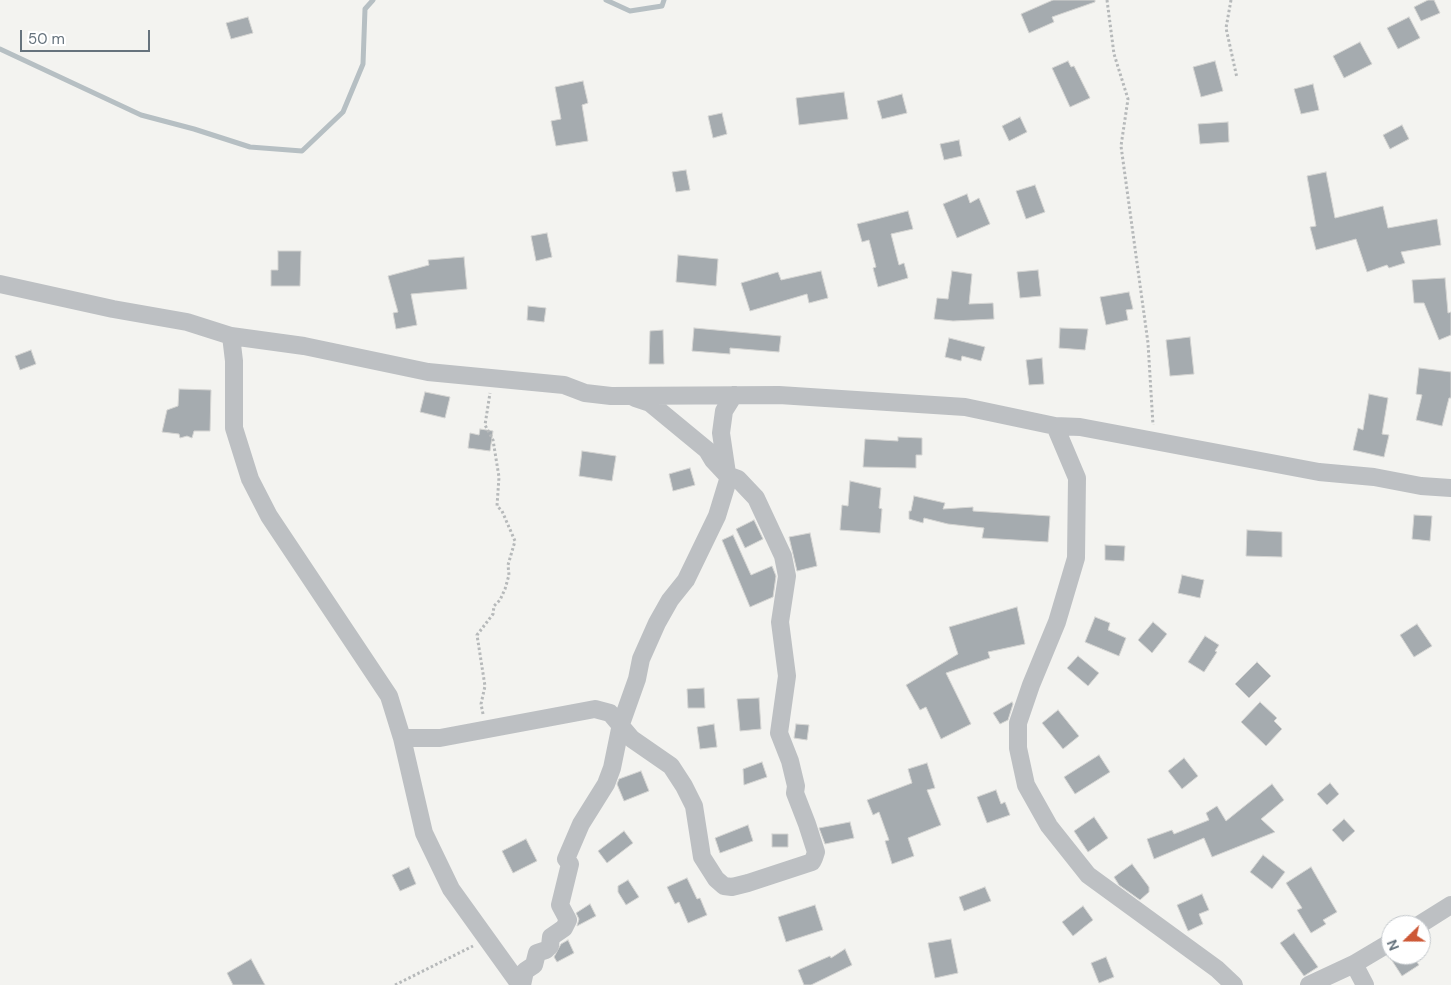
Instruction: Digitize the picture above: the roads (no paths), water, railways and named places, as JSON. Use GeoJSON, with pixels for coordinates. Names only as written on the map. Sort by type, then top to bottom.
{"type":"FeatureCollection","features":[{"type":"Feature","properties":{"kind":"street"},"geometry":{"type":"LineString","coordinates":[[0,284],[104,307],[187,322],[231,336],[304,346],[428,372],[564,385],[585,393],[629,396],[779,395],[965,407],[1055,426],[1080,427],[1319,472],[1374,477],[1421,486],[1451,488]]}},
{"type":"Feature","properties":{"kind":"street"},"geometry":{"type":"LineString","coordinates":[[231,336],[234,361],[234,428],[250,479],[269,516],[389,696],[402,738],[424,833],[451,889],[521,985]]}},
{"type":"Feature","properties":{"kind":"street"},"geometry":{"type":"LineString","coordinates":[[521,985],[525,971],[534,965],[537,953],[546,950],[550,946],[551,937],[564,928],[568,920],[560,905],[570,864],[566,859],[582,824],[612,768],[621,724],[637,679],[641,659],[657,623],[670,600],[686,580],[717,516],[728,475],[721,433],[724,411],[734,395]]}},
{"type":"Feature","properties":{"kind":"street"},"geometry":{"type":"LineString","coordinates":[[402,738],[440,738],[595,708],[610,713],[632,739],[671,766],[694,806],[702,857],[716,879],[724,886],[739,886],[812,862],[816,852],[795,794],[796,786],[790,761],[779,734],[787,676],[780,622],[787,576],[783,556],[756,498],[738,479],[728,475],[713,460],[707,450],[650,403],[629,396]]}},
{"type":"Feature","properties":{"kind":"street"},"geometry":{"type":"LineString","coordinates":[[1055,426],[1077,478],[1076,558],[1057,622],[1031,685],[1018,723],[1018,748],[1026,785],[1049,826],[1088,875],[1217,969],[1234,985]]}},
{"type":"Feature","properties":{"kind":"street"},"geometry":{"type":"LineString","coordinates":[[1431,918],[1451,905]]}},
{"type":"Feature","properties":{"kind":"street"},"geometry":{"type":"LineString","coordinates":[[1309,985],[1354,964],[1381,948]]}},
{"type":"Feature","properties":{"kind":"street"},"geometry":{"type":"LineString","coordinates":[[1354,964],[1365,985]]}},
{"type":"Feature","properties":{"kind":"waterway"},"geometry":{"type":"LineString","coordinates":[[0,49],[141,115],[250,147],[302,151],[343,112],[363,64],[365,9],[373,0]]}},
{"type":"Feature","properties":{"kind":"waterway"},"geometry":{"type":"LineString","coordinates":[[606,0],[630,11],[662,6],[664,0]]}}]}
